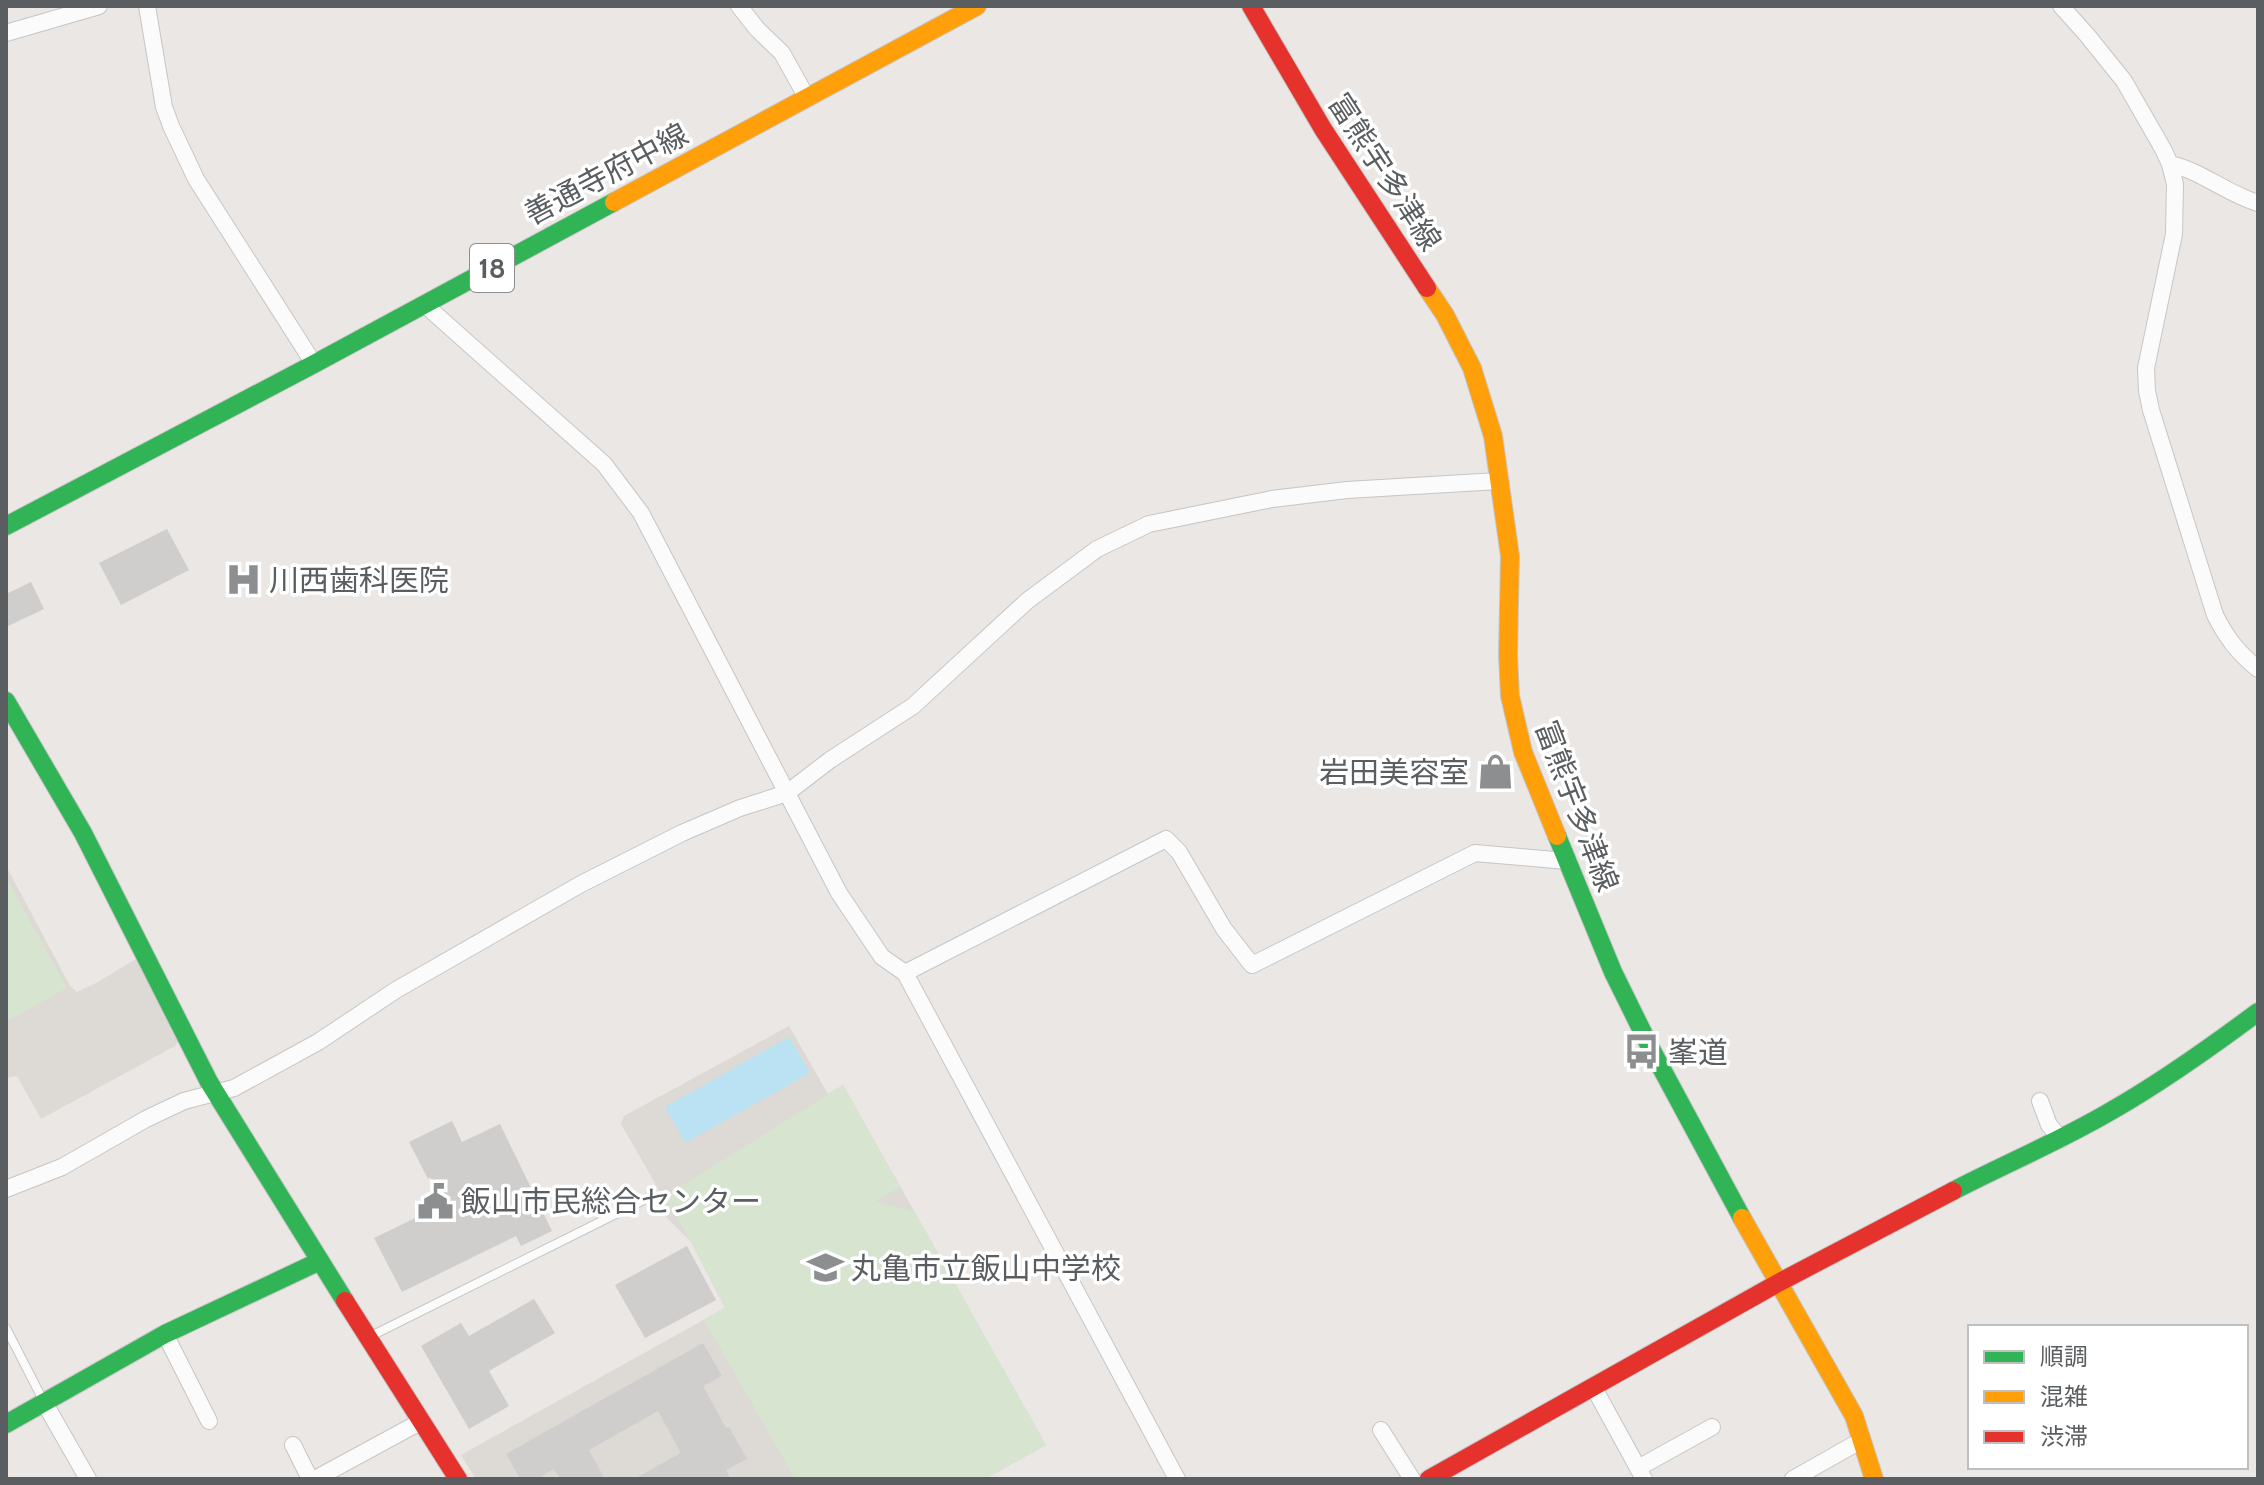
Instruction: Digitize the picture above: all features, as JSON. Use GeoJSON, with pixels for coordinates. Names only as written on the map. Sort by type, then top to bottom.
{"type":"FeatureCollection","features":[{"type":"Feature","properties":{"kind":"main road","name":"善通寺府中線"},"geometry":{"type":"LineString","coordinates":[[6,526],[314,364],[977,6]]}},
{"type":"Feature","properties":{"kind":"main road","name":"富熊宇多津線"},"geometry":{"type":"LineString","coordinates":[[1251,6],[1323,129],[1445,315],[1472,368],[1493,436],[1510,556],[1508,655],[1513,710],[1523,752],[1613,972],[1650,1047],[1778,1283],[1854,1416],[1874,1479]]}},
{"type":"Feature","properties":{"kind":"main road"},"geometry":{"type":"LineString","coordinates":[[7,703],[83,833],[217,1093],[458,1479]]}},
{"type":"Feature","properties":{"kind":"main road"},"geometry":{"type":"LineString","coordinates":[[1429,1479],[1778,1283],[1967,1184],[2061,1139],[2163,1080],[2258,1012]]}},
{"type":"Feature","properties":{"kind":"main road"},"geometry":{"type":"LineString","coordinates":[[6,1424],[165,1334],[320,1261]]}},
{"type":"Feature","properties":{"kind":"street"},"geometry":{"type":"LineString","coordinates":[[6,33],[99,6]]}},
{"type":"Feature","properties":{"kind":"street"},"geometry":{"type":"LineString","coordinates":[[147,6],[164,107],[171,126],[196,179],[314,364]]}},
{"type":"Feature","properties":{"kind":"street"},"geometry":{"type":"LineString","coordinates":[[739,6],[782,53],[807,98]]}},
{"type":"Feature","properties":{"kind":"street"},"geometry":{"type":"LineString","coordinates":[[2061,6],[2124,81],[2170,164],[2175,184],[2174,234],[2146,368],[2147,391],[2215,615],[2227,639],[2258,669]]}},
{"type":"Feature","properties":{"kind":"street"},"geometry":{"type":"LineString","coordinates":[[2170,164],[2189,168],[2238,197],[2258,203]]}},
{"type":"Feature","properties":{"kind":"street"},"geometry":{"type":"LineString","coordinates":[[424,304],[604,464],[641,513],[839,893],[882,957],[905,973],[1177,1479]]}},
{"type":"Feature","properties":{"kind":"street"},"geometry":{"type":"LineString","coordinates":[[6,1189],[62,1167],[184,1101],[234,1088],[318,1042],[396,990],[581,884],[682,833],[740,808],[787,793],[830,760],[913,706],[1027,601],[1097,549],[1149,524],[1272,499],[1347,490],[1498,481]]}},
{"type":"Feature","properties":{"kind":"street"},"geometry":{"type":"LineString","coordinates":[[905,973],[1166,839],[1179,852],[1224,929],[1252,965],[1475,853],[1566,861]]}},
{"type":"Feature","properties":{"kind":"street"},"geometry":{"type":"LineString","coordinates":[[2040,1101],[2049,1125],[2061,1139]]}},
{"type":"Feature","properties":{"kind":"street"},"geometry":{"type":"LineString","coordinates":[[165,1334],[209,1421]]}},
{"type":"Feature","properties":{"kind":"street"},"geometry":{"type":"LineString","coordinates":[[1594,1388],[1641,1474],[1712,1427]]}},
{"type":"Feature","properties":{"kind":"street"},"geometry":{"type":"LineString","coordinates":[[44,1402],[88,1479]]}},
{"type":"Feature","properties":{"kind":"street"},"geometry":{"type":"LineString","coordinates":[[293,1445],[313,1479],[422,1421]]}},
{"type":"Feature","properties":{"kind":"street"},"geometry":{"type":"LineString","coordinates":[[1381,1430],[1412,1479]]}},
{"type":"Feature","properties":{"kind":"street"},"geometry":{"type":"LineString","coordinates":[[1793,1479],[1862,1440]]}},
{"type":"Feature","properties":{"kind":"lane"},"geometry":{"type":"LineString","coordinates":[[368,1338],[648,1198]]}},
{"type":"Feature","properties":{"kind":"lane"},"geometry":{"type":"LineString","coordinates":[[6,1328],[44,1402]]}},
{"type":"Feature","properties":{"kind":"shaded area"},"geometry":{"type":"Polygon","coordinates":[[[6,866],[70,986],[77,992],[136,959],[178,1040],[175,1046],[41,1119],[17,1076],[6,1078],[6,866]]]}},
{"type":"Feature","properties":{"kind":"shaded area","name":"丸亀市立飯山中学校"},"geometry":{"type":"Polygon","coordinates":[[[789,1026],[828,1094],[843,1085],[1046,1445],[985,1479],[476,1479],[461,1455],[725,1308],[691,1242],[652,1203],[663,1197],[621,1124],[624,1116],[789,1026]]]}},
{"type":"Feature","properties":{"kind":"green space"},"geometry":{"type":"Polygon","coordinates":[[[6,877],[67,988],[6,1022],[6,877]]]}},
{"type":"Feature","properties":{"kind":"green space","name":"丸亀市立飯山中学校"},"geometry":{"type":"Polygon","coordinates":[[[843,1085],[900,1187],[876,1201],[915,1212],[1046,1445],[985,1479],[795,1479],[704,1320],[725,1307],[664,1197],[843,1085]]]}},
{"type":"Feature","properties":{"kind":"water"},"geometry":{"type":"Polygon","coordinates":[[[789,1037],[810,1073],[685,1143],[665,1107],[789,1037]]]}},
{"type":"Feature","properties":{"kind":"building"},"geometry":{"type":"Polygon","coordinates":[[[167,529],[189,570],[121,605],[99,563],[167,529]]]}},
{"type":"Feature","properties":{"kind":"building"},"geometry":{"type":"Polygon","coordinates":[[[31,582],[44,609],[6,627],[6,594],[31,582]]]}},
{"type":"Feature","properties":{"kind":"building"},"geometry":{"type":"Polygon","coordinates":[[[452,1121],[462,1142],[500,1124],[552,1231],[521,1246],[516,1236],[402,1292],[374,1238],[444,1204],[409,1142],[452,1121]]]}},
{"type":"Feature","properties":{"kind":"building"},"geometry":{"type":"Polygon","coordinates":[[[687,1246],[716,1300],[645,1338],[615,1285],[687,1246]]]}},
{"type":"Feature","properties":{"kind":"building"},"geometry":{"type":"Polygon","coordinates":[[[534,1299],[555,1333],[489,1371],[509,1406],[469,1429],[421,1346],[461,1323],[469,1336],[534,1299]]]}},
{"type":"Feature","properties":{"kind":"building"},"geometry":{"type":"Polygon","coordinates":[[[703,1343],[722,1376],[703,1386],[747,1459],[726,1470],[731,1479],[634,1479],[681,1453],[658,1411],[589,1450],[605,1479],[560,1479],[554,1469],[537,1479],[520,1479],[506,1454],[703,1343]]]}},
{"type":"Feature","properties":{"kind":"traffic: fast"},"geometry":{"type":"LineString","coordinates":[[6,526],[614,202]]}},
{"type":"Feature","properties":{"kind":"traffic: fast"},"geometry":{"type":"LineString","coordinates":[[6,701],[83,833],[209,1082],[345,1301]]}},
{"type":"Feature","properties":{"kind":"traffic: fast"},"geometry":{"type":"LineString","coordinates":[[1557,836],[1613,972],[1742,1218]]}},
{"type":"Feature","properties":{"kind":"traffic: fast"},"geometry":{"type":"LineString","coordinates":[[1953,1191],[2130,1100],[2258,1012]]}},
{"type":"Feature","properties":{"kind":"traffic: fast"},"geometry":{"type":"LineString","coordinates":[[6,1424],[165,1334],[320,1261]]}},
{"type":"Feature","properties":{"kind":"traffic: slow"},"geometry":{"type":"LineString","coordinates":[[614,202],[977,6]]}},
{"type":"Feature","properties":{"kind":"traffic: slow"},"geometry":{"type":"LineString","coordinates":[[1427,288],[1445,315],[1472,368],[1493,436],[1510,556],[1510,696],[1523,752],[1557,836]]}},
{"type":"Feature","properties":{"kind":"traffic: slow"},"geometry":{"type":"LineString","coordinates":[[1742,1218],[1854,1416],[1874,1479]]}},
{"type":"Feature","properties":{"kind":"traffic: jam"},"geometry":{"type":"LineString","coordinates":[[1251,6],[1323,129],[1427,288]]}},
{"type":"Feature","properties":{"kind":"traffic: jam"},"geometry":{"type":"LineString","coordinates":[[1429,1479],[1778,1283],[1953,1191]]}},
{"type":"Feature","properties":{"kind":"traffic: jam"},"geometry":{"type":"LineString","coordinates":[[345,1301],[458,1479]]}},
{"type":"Feature","properties":{"kind":"place","name":"川西歯科医院"},"geometry":{"type":"Point","coordinates":[243,580]}},
{"type":"Feature","properties":{"kind":"place","name":"岩田美容室"},"geometry":{"type":"Point","coordinates":[1495,772]}},
{"type":"Feature","properties":{"kind":"place","name":"峯道"},"geometry":{"type":"Point","coordinates":[1642,1052]}},
{"type":"Feature","properties":{"kind":"place","name":"飯山市民総合センター"},"geometry":{"type":"Point","coordinates":[435,1201]}},
{"type":"Feature","properties":{"kind":"place","name":"丸亀市立飯山中学校"},"geometry":{"type":"Point","coordinates":[825,1268]}}]}
